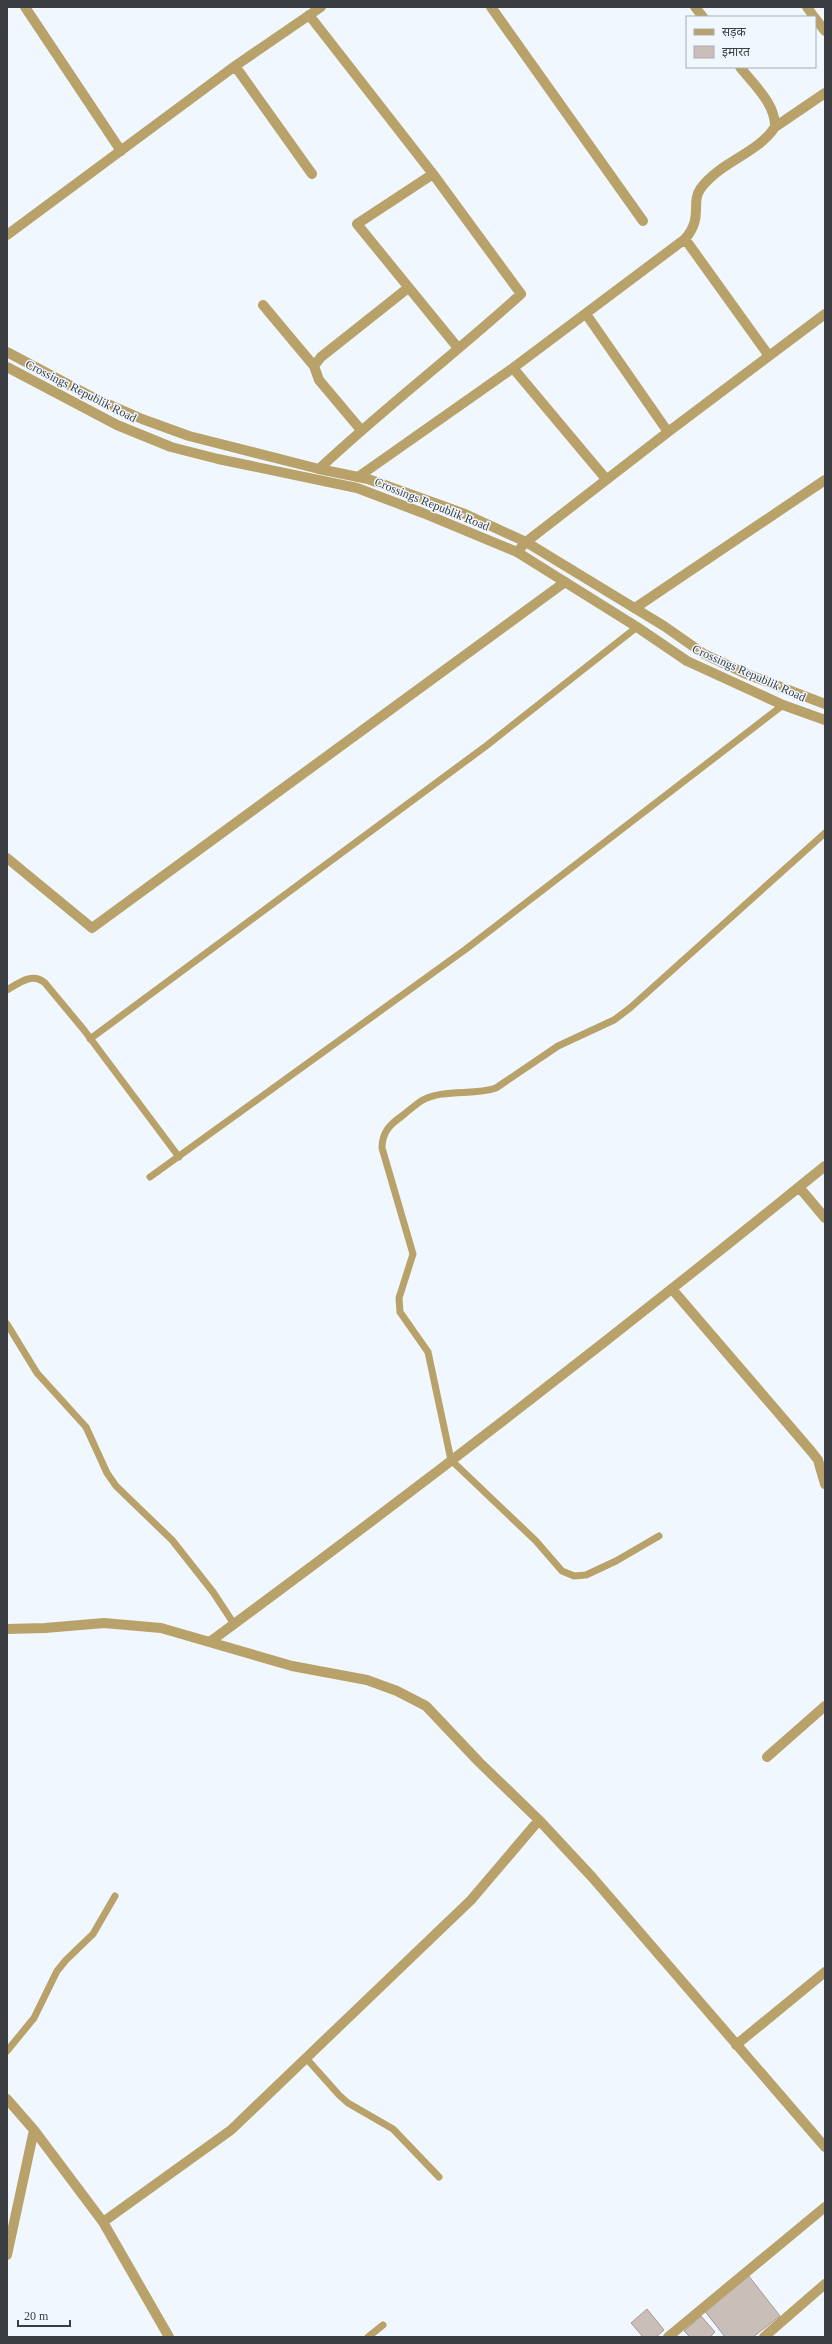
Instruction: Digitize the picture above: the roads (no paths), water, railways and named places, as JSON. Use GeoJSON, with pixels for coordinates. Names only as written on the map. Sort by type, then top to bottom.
{"type":"FeatureCollection","features":[{"type":"Feature","properties":{"kind":"street"},"geometry":{"type":"LineString","coordinates":[[25,7],[121,151]]}},
{"type":"Feature","properties":{"kind":"street"},"geometry":{"type":"LineString","coordinates":[[7,235],[235,66],[321,7]]}},
{"type":"Feature","properties":{"kind":"street"},"geometry":{"type":"LineString","coordinates":[[491,7],[643,221]]}},
{"type":"Feature","properties":{"kind":"street"},"geometry":{"type":"LineString","coordinates":[[695,7],[702,16]]}},
{"type":"Feature","properties":{"kind":"street"},"geometry":{"type":"LineString","coordinates":[[807,7],[814,16]]}},
{"type":"Feature","properties":{"kind":"street"},"geometry":{"type":"LineString","coordinates":[[309,15],[433,174],[521,294],[361,430],[319,469]]}},
{"type":"Feature","properties":{"kind":"street"},"geometry":{"type":"LineString","coordinates":[[816,18],[825,31]]}},
{"type":"Feature","properties":{"kind":"street"},"geometry":{"type":"LineString","coordinates":[[235,66],[312,174]]}},
{"type":"Feature","properties":{"kind":"street"},"geometry":{"type":"LineString","coordinates":[[741,68],[771,107],[775,118],[775,127]]}},
{"type":"Feature","properties":{"kind":"street"},"geometry":{"type":"LineString","coordinates":[[358,477],[512,368],[685,239],[693,230],[697,220],[697,195],[701,188],[735,159],[756,145],[775,127],[825,93]]}},
{"type":"Feature","properties":{"kind":"street"},"geometry":{"type":"LineString","coordinates":[[433,174],[357,224],[458,348]]}},
{"type":"Feature","properties":{"kind":"street"},"geometry":{"type":"LineString","coordinates":[[685,239],[769,356]]}},
{"type":"Feature","properties":{"kind":"street"},"geometry":{"type":"LineString","coordinates":[[314,366],[321,357],[408,288]]}},
{"type":"Feature","properties":{"kind":"street"},"geometry":{"type":"LineString","coordinates":[[262,305],[314,366],[319,380],[361,430]]}},
{"type":"Feature","properties":{"kind":"street"},"geometry":{"type":"LineString","coordinates":[[586,314],[668,432]]}},
{"type":"Feature","properties":{"kind":"street"},"geometry":{"type":"LineString","coordinates":[[516,552],[526,542],[606,479],[825,314]]}},
{"type":"Feature","properties":{"kind":"street"},"geometry":{"type":"LineString","coordinates":[[7,352],[92,397],[142,419],[189,436],[319,469],[358,477],[395,487],[430,500],[526,542],[635,608],[704,654],[744,673],[825,704]]}},
{"type":"Feature","properties":{"kind":"street","name":"Crossings Republik Road"},"geometry":{"type":"LineString","coordinates":[[7,367],[117,425],[171,447],[218,459],[356,488],[516,552],[637,627],[688,661],[783,705],[825,720]]}},
{"type":"Feature","properties":{"kind":"street"},"geometry":{"type":"LineString","coordinates":[[512,368],[606,479]]}},
{"type":"Feature","properties":{"kind":"street"},"geometry":{"type":"LineString","coordinates":[[635,608],[825,480]]}},
{"type":"Feature","properties":{"kind":"street"},"geometry":{"type":"LineString","coordinates":[[7,858],[92,928],[565,582]]}},
{"type":"Feature","properties":{"kind":"street"},"geometry":{"type":"LineString","coordinates":[[211,1641],[451,1460],[672,1289],[825,1166]]}},
{"type":"Feature","properties":{"kind":"street"},"geometry":{"type":"LineString","coordinates":[[799,1187],[825,1218]]}},
{"type":"Feature","properties":{"kind":"street"},"geometry":{"type":"LineString","coordinates":[[672,1289],[811,1451],[818,1460],[825,1484]]}},
{"type":"Feature","properties":{"kind":"street"},"geometry":{"type":"LineString","coordinates":[[7,1629],[45,1628],[104,1623],[161,1628],[211,1641],[292,1666],[367,1680],[403,1694],[426,1706],[478,1762],[539,1820],[592,1877],[825,2147]]}},
{"type":"Feature","properties":{"kind":"street"},"geometry":{"type":"LineString","coordinates":[[767,1757],[825,1706]]}},
{"type":"Feature","properties":{"kind":"street"},"geometry":{"type":"LineString","coordinates":[[103,2222],[231,2130],[471,1900],[539,1820]]}},
{"type":"Feature","properties":{"kind":"street"},"geometry":{"type":"LineString","coordinates":[[736,2045],[825,1972]]}},
{"type":"Feature","properties":{"kind":"street"},"geometry":{"type":"LineString","coordinates":[[7,2099],[34,2130],[103,2222],[169,2337]]}},
{"type":"Feature","properties":{"kind":"street"},"geometry":{"type":"LineString","coordinates":[[7,2255],[34,2130]]}},
{"type":"Feature","properties":{"kind":"street"},"geometry":{"type":"LineString","coordinates":[[668,2337],[825,2207]]}},
{"type":"Feature","properties":{"kind":"street"},"geometry":{"type":"LineString","coordinates":[[764,2337],[825,2284]]}},
{"type":"Feature","properties":{"kind":"lane"},"geometry":{"type":"LineString","coordinates":[[90,1039],[486,746],[637,627]]}},
{"type":"Feature","properties":{"kind":"lane"},"geometry":{"type":"LineString","coordinates":[[150,1177],[466,949],[783,705]]}},
{"type":"Feature","properties":{"kind":"lane"},"geometry":{"type":"LineString","coordinates":[[659,1536],[610,1564],[586,1575],[574,1576],[562,1571],[536,1541],[451,1460],[428,1352],[400,1312],[399,1298],[413,1254],[382,1148],[382,1139],[387,1128],[422,1101],[432,1097],[496,1088],[558,1046],[614,1020],[734,916],[825,833]]}},
{"type":"Feature","properties":{"kind":"lane"},"geometry":{"type":"LineString","coordinates":[[7,990],[27,979],[41,979],[90,1039],[179,1157]]}},
{"type":"Feature","properties":{"kind":"lane"},"geometry":{"type":"LineString","coordinates":[[7,1324],[37,1373],[86,1427],[107,1473],[116,1486],[172,1540],[213,1592],[234,1624]]}},
{"type":"Feature","properties":{"kind":"lane"},"geometry":{"type":"LineString","coordinates":[[7,2050],[34,2018],[57,1971],[66,1960],[93,1934],[115,1896]]}},
{"type":"Feature","properties":{"kind":"lane"},"geometry":{"type":"LineString","coordinates":[[306,2058],[348,2103],[389,2125],[440,2177]]}},
{"type":"Feature","properties":{"kind":"lane"},"geometry":{"type":"LineString","coordinates":[[368,2337],[383,2325]]}}]}
